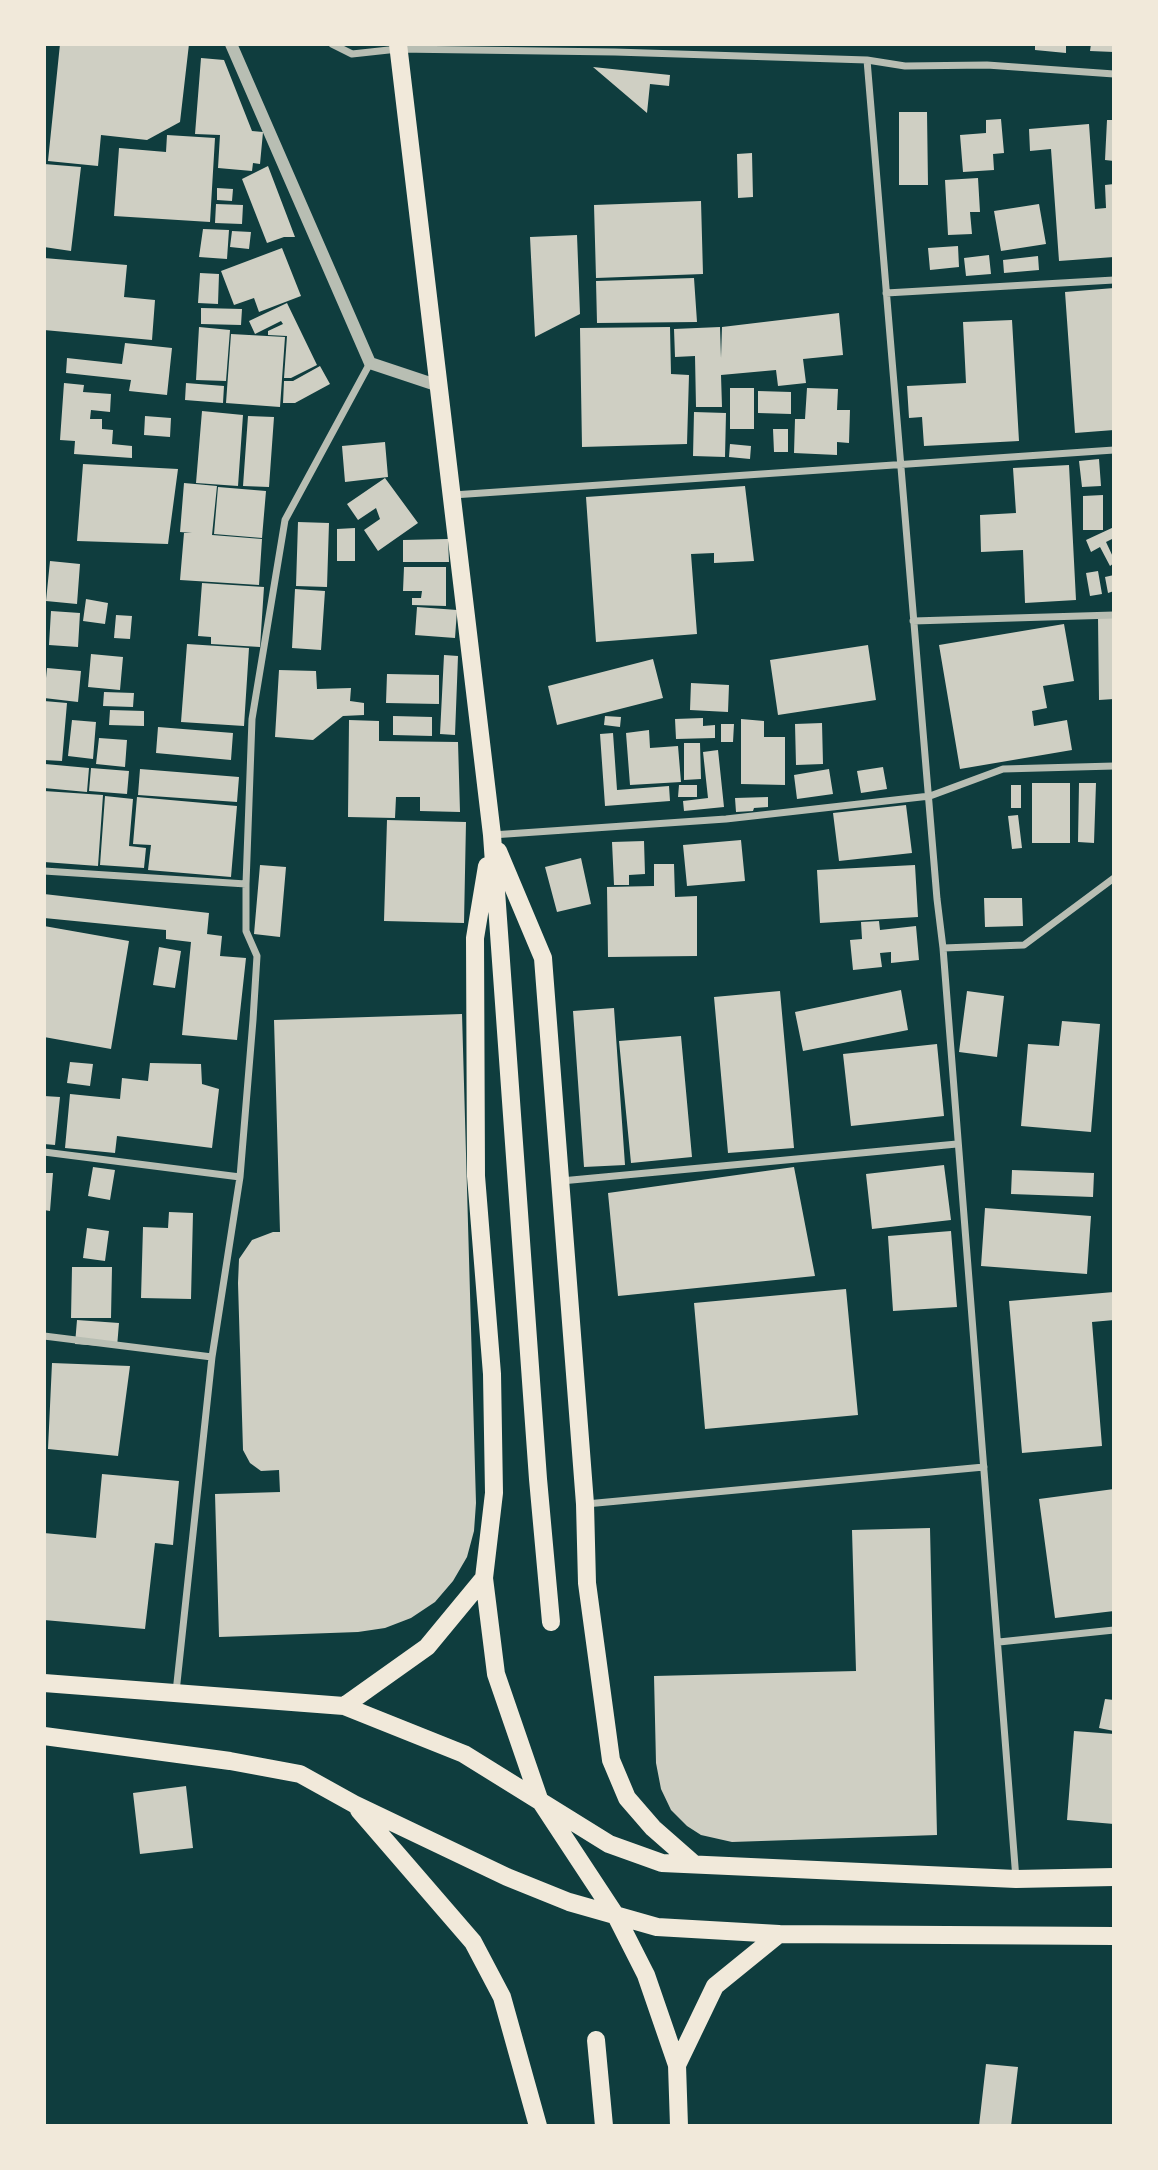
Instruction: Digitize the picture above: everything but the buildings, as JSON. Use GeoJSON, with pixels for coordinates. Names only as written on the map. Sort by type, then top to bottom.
{"type":"FeatureCollection","features":[{"type":"Feature","properties":{"kind":"main road"},"geometry":{"type":"LineString","coordinates":[[398,47],[492,835],[537,1465],[551,1622]]}},
{"type":"Feature","properties":{"kind":"main road"},"geometry":{"type":"LineString","coordinates":[[492,835],[543,958],[585,1504],[587,1583],[611,1760],[626,1798],[653,1828],[694,1864]]}},
{"type":"Feature","properties":{"kind":"main road"},"geometry":{"type":"LineString","coordinates":[[492,835],[475,938],[476,1175],[492,1374],[494,1493],[484,1578],[496,1674],[539,1799],[616,1916],[646,1975],[677,2065],[679,2126]]}},
{"type":"Feature","properties":{"kind":"main road"},"geometry":{"type":"LineString","coordinates":[[344,1706],[427,1647],[484,1578]]}},
{"type":"Feature","properties":{"kind":"main road"},"geometry":{"type":"LineString","coordinates":[[44,1684],[344,1706],[464,1754],[609,1844],[662,1863],[1016,1879],[1114,1877]]}},
{"type":"Feature","properties":{"kind":"main road"},"geometry":{"type":"LineString","coordinates":[[44,1736],[230,1761],[300,1774],[354,1804],[459,1855],[569,1902],[657,1927],[779,1934],[1114,1936]]}},
{"type":"Feature","properties":{"kind":"main road"},"geometry":{"type":"LineString","coordinates":[[354,1804],[473,1942],[502,1997],[538,2126]]}},
{"type":"Feature","properties":{"kind":"main road"},"geometry":{"type":"LineString","coordinates":[[677,2065],[715,1986],[779,1934]]}},
{"type":"Feature","properties":{"kind":"main road"},"geometry":{"type":"LineString","coordinates":[[596,2040],[604,2126]]}},
{"type":"Feature","properties":{"kind":"street"},"geometry":{"type":"LineString","coordinates":[[232,44],[370,363],[439,387]]}},
{"type":"Feature","properties":{"kind":"street"},"geometry":{"type":"LineString","coordinates":[[332,44],[352,54],[398,47],[615,48],[867,60],[905,66],[987,65],[1114,74]]}},
{"type":"Feature","properties":{"kind":"street"},"geometry":{"type":"LineString","coordinates":[[867,60],[943,948],[1016,1879]]}},
{"type":"Feature","properties":{"kind":"street"},"geometry":{"type":"LineString","coordinates":[[886,293],[1114,280]]}},
{"type":"Feature","properties":{"kind":"street"},"geometry":{"type":"LineString","coordinates":[[176,1693],[212,1357],[240,1177],[257,956],[246,931],[252,719],[285,520],[370,363]]}},
{"type":"Feature","properties":{"kind":"street"},"geometry":{"type":"LineString","coordinates":[[452,495],[1114,450]]}},
{"type":"Feature","properties":{"kind":"street"},"geometry":{"type":"LineString","coordinates":[[913,621],[1114,615]]}},
{"type":"Feature","properties":{"kind":"street"},"geometry":{"type":"LineString","coordinates":[[492,835],[726,819],[930,796],[1003,769],[1114,766]]}},
{"type":"Feature","properties":{"kind":"street"},"geometry":{"type":"LineString","coordinates":[[44,870],[246,884]]}},
{"type":"Feature","properties":{"kind":"street"},"geometry":{"type":"LineString","coordinates":[[943,948],[1024,945],[1114,878]]}},
{"type":"Feature","properties":{"kind":"street"},"geometry":{"type":"LineString","coordinates":[[560,1181],[957,1144]]}},
{"type":"Feature","properties":{"kind":"street"},"geometry":{"type":"LineString","coordinates":[[44,1152],[240,1177]]}},
{"type":"Feature","properties":{"kind":"street"},"geometry":{"type":"LineString","coordinates":[[44,1336],[212,1357]]}},
{"type":"Feature","properties":{"kind":"street"},"geometry":{"type":"LineString","coordinates":[[585,1504],[985,1466]]}},
{"type":"Feature","properties":{"kind":"street"},"geometry":{"type":"LineString","coordinates":[[999,1642],[1114,1630]]}}]}
